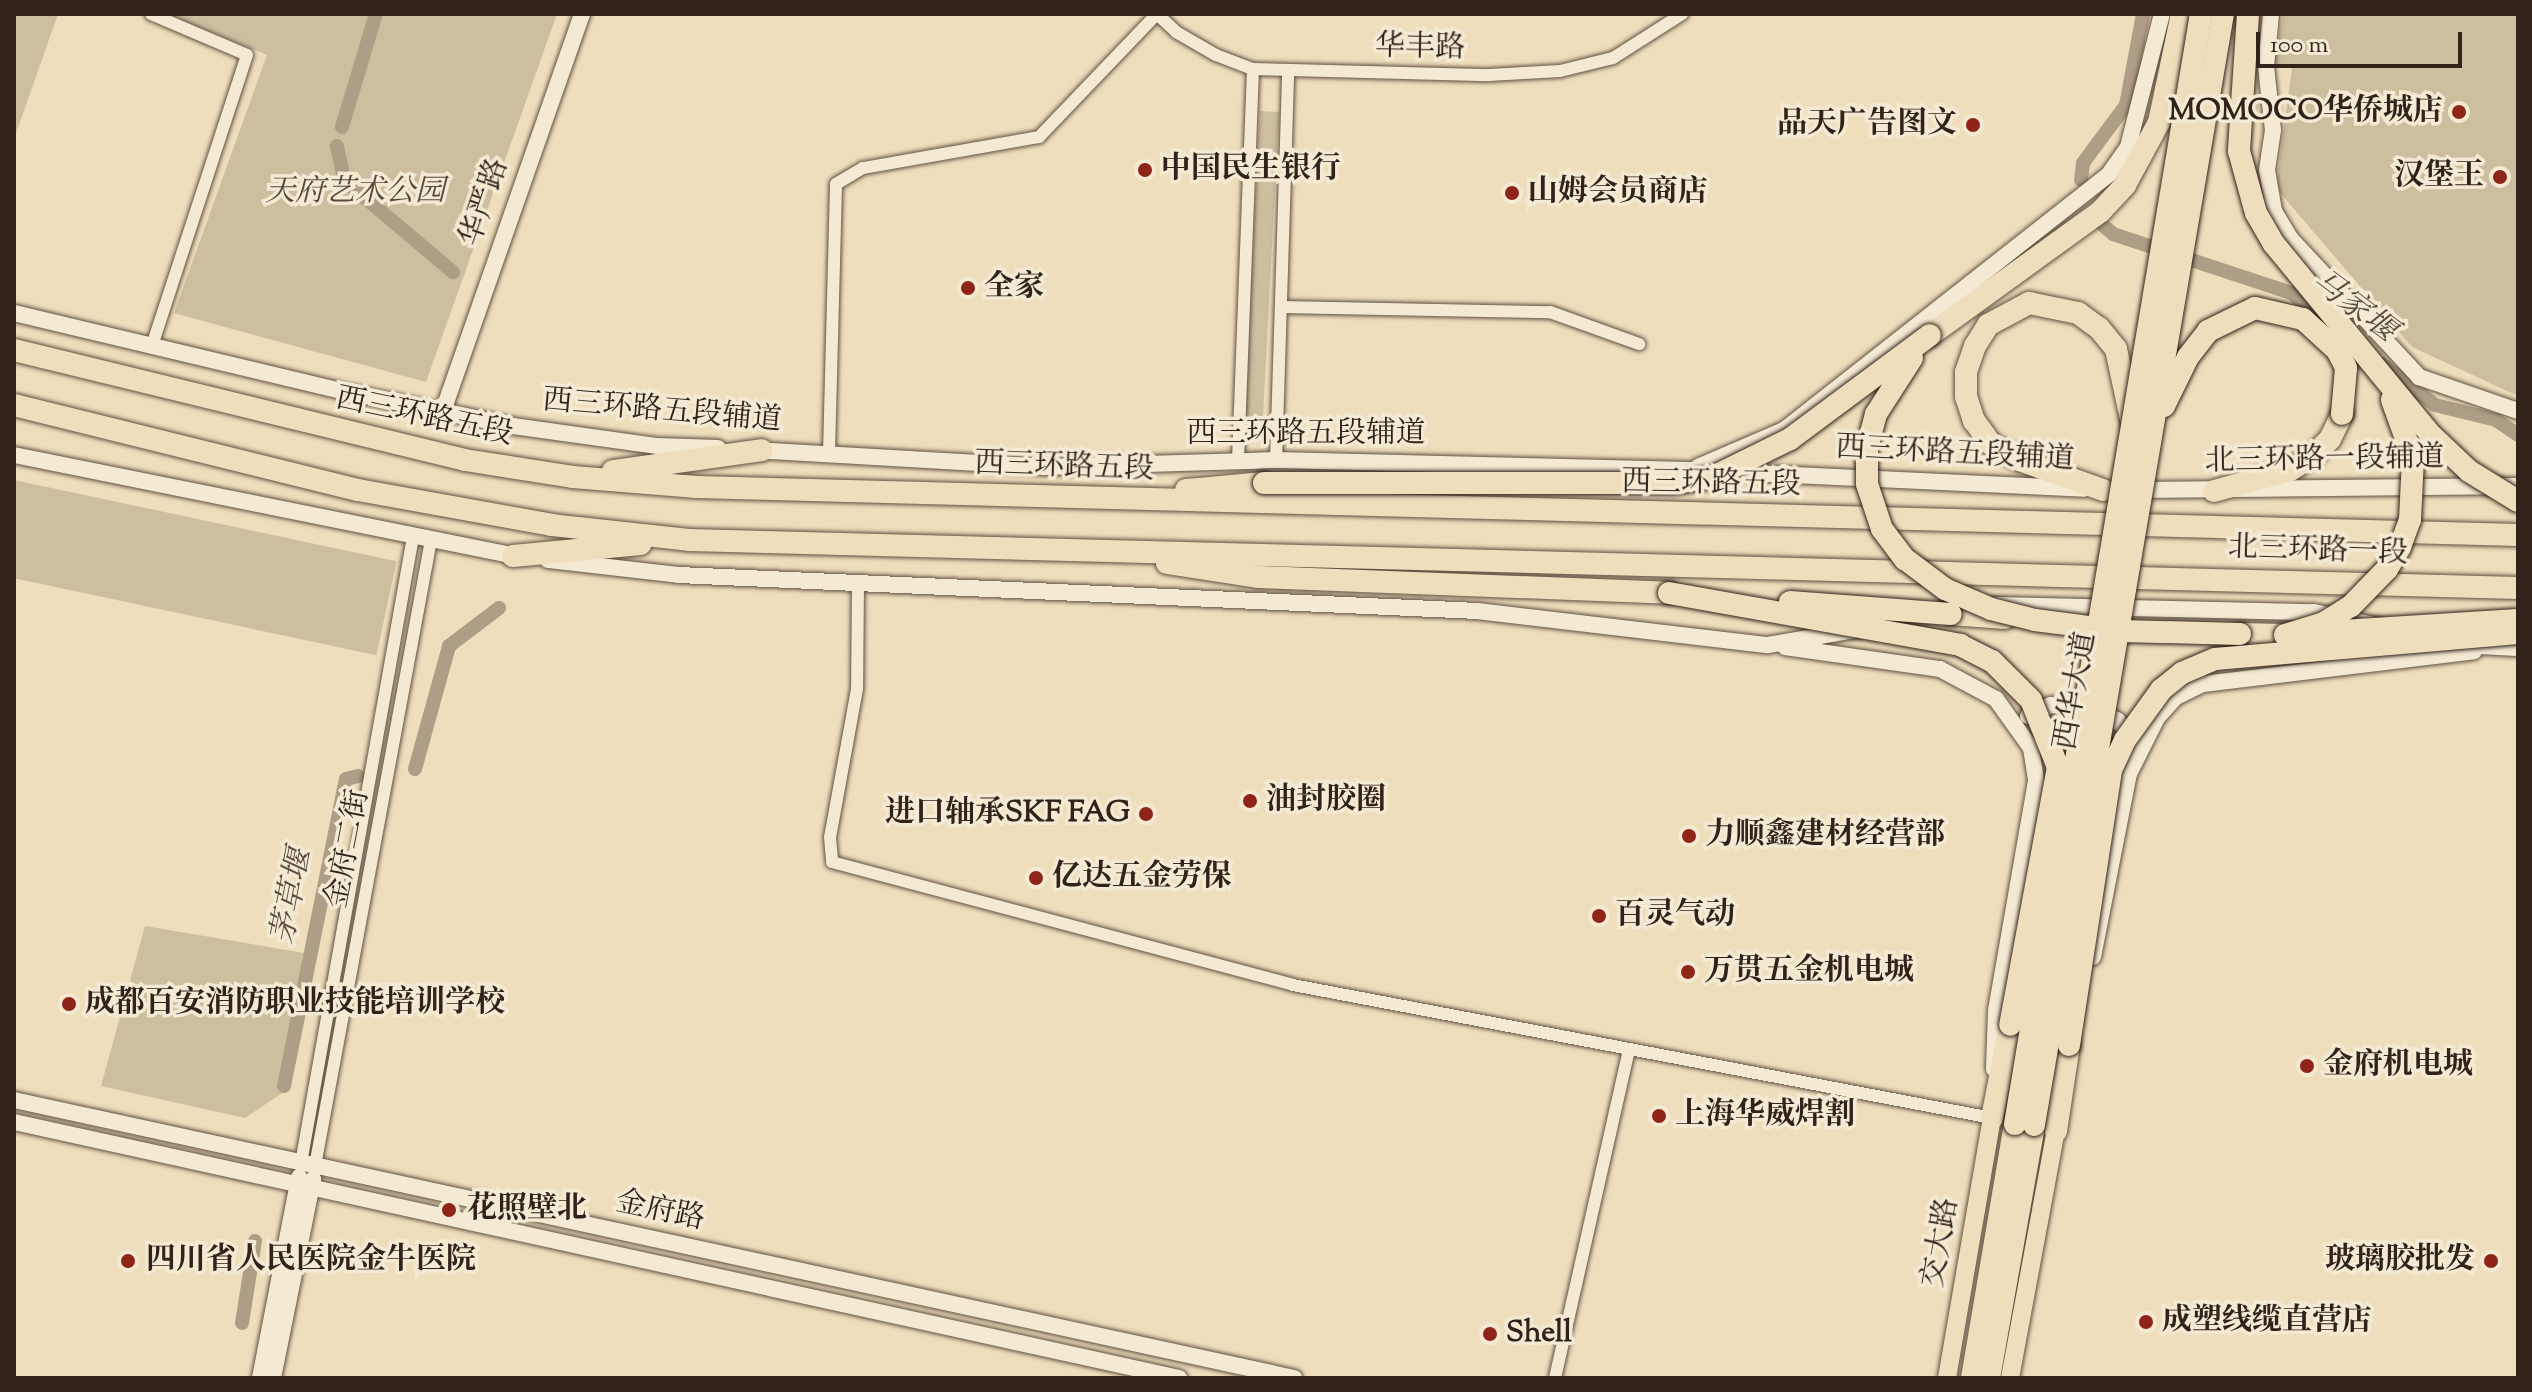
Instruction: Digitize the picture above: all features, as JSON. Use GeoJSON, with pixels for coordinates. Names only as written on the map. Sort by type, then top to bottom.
{"type":"FeatureCollection","features":[{"type":"Feature","properties":{"kind":"highway"},"geometry":{"type":"LineString","coordinates":[[1079,499],[1264,483],[1676,483],[1713,477],[1790,439],[2100,212],[2125,185],[2159,122],[2182,14]]}},
{"type":"Feature","properties":{"kind":"highway","name":"西华大道"},"geometry":{"type":"LineString","coordinates":[[2142,430],[2201,14]]}},
{"type":"Feature","properties":{"kind":"highway","name":"西华大道"},"geometry":{"type":"LineString","coordinates":[[1989,1378],[2035,1127],[2066,879],[2142,430],[2223,14]]}},
{"type":"Feature","properties":{"kind":"highway"},"geometry":{"type":"LineString","coordinates":[[2248,14],[2239,140],[2242,178],[2274,244],[2450,453],[2518,501]]}},
{"type":"Feature","properties":{"kind":"highway"},"geometry":{"type":"LineString","coordinates":[[2103,490],[2019,460],[1991,444],[1974,421],[1966,397],[1966,372],[1988,325],[2029,303],[2054,304],[2099,328],[2116,349],[2142,430]]}},
{"type":"Feature","properties":{"kind":"highway"},"geometry":{"type":"LineString","coordinates":[[2142,430],[2208,331],[2255,308],[2303,319],[2330,341],[2346,368],[2342,414],[2330,439],[2301,463],[2214,491]]}},
{"type":"Feature","properties":{"kind":"highway"},"geometry":{"type":"LineString","coordinates":[[1930,335],[1893,383],[1876,414],[1867,447],[1867,484],[1882,529],[1905,559],[1945,589],[1991,609],[2035,620]]}},
{"type":"Feature","properties":{"kind":"highway"},"geometry":{"type":"LineString","coordinates":[[2285,635],[2322,624],[2369,589],[2387,569],[2410,520],[2413,458],[2406,433],[2395,403],[2357,345]]}},
{"type":"Feature","properties":{"kind":"highway","name":"西三环路五段"},"geometry":{"type":"LineString","coordinates":[[14,350],[374,441],[573,477],[697,487],[1079,499],[2126,525]]}},
{"type":"Feature","properties":{"kind":"highway"},"geometry":{"type":"LineString","coordinates":[[14,405],[358,490],[552,525],[689,540],[1071,549],[1259,577],[1669,593],[2035,620],[2121,631],[2285,635],[2518,620]]}},
{"type":"Feature","properties":{"kind":"highway"},"geometry":{"type":"LineString","coordinates":[[573,477],[762,450]]}},
{"type":"Feature","properties":{"kind":"highway","name":"北三环路一段"},"geometry":{"type":"LineString","coordinates":[[2126,525],[2518,535]]}},
{"type":"Feature","properties":{"kind":"highway"},"geometry":{"type":"LineString","coordinates":[[513,556],[689,540]]}},
{"type":"Feature","properties":{"kind":"highway","name":"北三环路一段"},"geometry":{"type":"LineString","coordinates":[[1071,549],[2518,588]]}},
{"type":"Feature","properties":{"kind":"highway"},"geometry":{"type":"LineString","coordinates":[[1669,593],[1960,645],[1992,661],[2031,700],[2058,767],[2074,833]]}},
{"type":"Feature","properties":{"kind":"highway"},"geometry":{"type":"LineString","coordinates":[[2074,833],[2125,740],[2161,690],[2182,673],[2215,659],[2518,633]]}},
{"type":"Feature","properties":{"kind":"highway"},"geometry":{"type":"LineString","coordinates":[[1992,1118],[2058,767]]}},
{"type":"Feature","properties":{"kind":"highway"},"geometry":{"type":"LineString","coordinates":[[2035,1127],[2069,1045],[2111,770]]}},
{"type":"Feature","properties":{"kind":"highway"},"geometry":{"type":"LineString","coordinates":[[2027,933],[2066,879]]}},
{"type":"Feature","properties":{"kind":"highway"},"geometry":{"type":"LineString","coordinates":[[2066,879],[2085,941]]}},
{"type":"Feature","properties":{"kind":"highway","name":"西华大道"},"geometry":{"type":"LineString","coordinates":[[1972,1378],[2035,1127]]}},
{"type":"Feature","properties":{"kind":"main road","name":"华严路"},"geometry":{"type":"LineString","coordinates":[[443,411],[582,14]]}},
{"type":"Feature","properties":{"kind":"main road"},"geometry":{"type":"LineString","coordinates":[[1688,470],[1736,455],[1784,430],[2109,174],[2128,147],[2162,14]]}},
{"type":"Feature","properties":{"kind":"main road"},"geometry":{"type":"LineString","coordinates":[[2271,14],[2266,67],[2273,130],[2267,170],[2274,211],[2290,238],[2419,377],[2518,411]]}},
{"type":"Feature","properties":{"kind":"main road","name":"西三环路五段辅道"},"geometry":{"type":"LineString","coordinates":[[14,313],[443,411],[658,446],[1044,467],[1276,460],[1688,470],[2133,490]]}},
{"type":"Feature","properties":{"kind":"main road"},"geometry":{"type":"LineString","coordinates":[[14,455],[513,556],[679,575],[1477,611],[1768,645],[1940,669],[1996,699],[2016,722],[2031,748],[2036,781],[1996,1011],[1992,1118]]}},
{"type":"Feature","properties":{"kind":"main road","name":"北三环路一段辅道"},"geometry":{"type":"LineString","coordinates":[[2133,490],[2518,486]]}},
{"type":"Feature","properties":{"kind":"main road"},"geometry":{"type":"LineString","coordinates":[[1768,645],[1839,635],[1936,609],[2019,603],[2314,612],[2440,642],[2494,649]]}},
{"type":"Feature","properties":{"kind":"main road"},"geometry":{"type":"LineString","coordinates":[[2010,1378],[2035,1127],[2081,1028],[2120,800],[2141,746],[2176,697],[2203,684],[2518,648]]}},
{"type":"Feature","properties":{"kind":"main road"},"geometry":{"type":"LineString","coordinates":[[2016,722],[2051,705],[2096,709],[2117,720],[2141,746]]}},
{"type":"Feature","properties":{"kind":"main road","name":"金府路"},"geometry":{"type":"LineString","coordinates":[[14,1100],[1294,1378]]}},
{"type":"Feature","properties":{"kind":"main road","name":"交大路"},"geometry":{"type":"LineString","coordinates":[[1947,1378],[1992,1118]]}},
{"type":"Feature","properties":{"kind":"main road","name":"金府路"},"geometry":{"type":"LineString","coordinates":[[14,1122],[1180,1378]]}},
{"type":"Feature","properties":{"kind":"main road"},"geometry":{"type":"LineString","coordinates":[[273,1378],[308,1165]]}},
{"type":"Feature","properties":{"kind":"main road"},"geometry":{"type":"LineString","coordinates":[[260,1378],[305,1186]]}},
{"type":"Feature","properties":{"kind":"main road"},"geometry":{"type":"LineString","coordinates":[[1180,1378],[1187,1355]]}},
{"type":"Feature","properties":{"kind":"street"},"geometry":{"type":"LineString","coordinates":[[151,14],[247,55],[152,346]]}},
{"type":"Feature","properties":{"kind":"street"},"geometry":{"type":"LineString","coordinates":[[829,453],[836,184],[863,168],[1039,137],[1157,14]]}},
{"type":"Feature","properties":{"kind":"street","name":"华丰路"},"geometry":{"type":"LineString","coordinates":[[1157,14],[1203,48],[1253,69],[1288,73],[1489,75],[1560,71],[1613,58],[1682,14]]}},
{"type":"Feature","properties":{"kind":"street"},"geometry":{"type":"LineString","coordinates":[[1238,460],[1253,69]]}},
{"type":"Feature","properties":{"kind":"street"},"geometry":{"type":"LineString","coordinates":[[1276,460],[1288,73]]}},
{"type":"Feature","properties":{"kind":"street"},"geometry":{"type":"LineString","coordinates":[[1281,307],[1550,312],[1639,344]]}},
{"type":"Feature","properties":{"kind":"street","name":"金府二街"},"geometry":{"type":"LineString","coordinates":[[308,1165],[413,537]]}},
{"type":"Feature","properties":{"kind":"street","name":"金府二街"},"geometry":{"type":"LineString","coordinates":[[308,1165],[431,540]]}},
{"type":"Feature","properties":{"kind":"street"},"geometry":{"type":"LineString","coordinates":[[858,583],[857,689],[830,837],[832,862],[1293,985],[1992,1118]]}},
{"type":"Feature","properties":{"kind":"street"},"geometry":{"type":"LineString","coordinates":[[1555,1378],[1629,1049]]}},
{"type":"Feature","properties":{"kind":"green space"},"geometry":{"type":"Polygon","coordinates":[[[14,14],[58,14],[14,139],[14,14]]]}},
{"type":"Feature","properties":{"kind":"green space","name":"天府艺术公园"},"geometry":{"type":"Polygon","coordinates":[[[168,14],[557,14],[426,382],[174,313],[267,55],[168,14]]]}},
{"type":"Feature","properties":{"kind":"green space"},"geometry":{"type":"Polygon","coordinates":[[[2283,14],[2518,14],[2518,396],[2412,347],[2276,188],[2292,68],[2274,64],[2283,14]]]}},
{"type":"Feature","properties":{"kind":"green space"},"geometry":{"type":"Polygon","coordinates":[[[1260,111],[1279,112],[1263,425],[1244,424],[1260,111]]]}},
{"type":"Feature","properties":{"kind":"green space"},"geometry":{"type":"Polygon","coordinates":[[[14,480],[396,561],[376,655],[14,578],[14,480]]]}},
{"type":"Feature","properties":{"kind":"green space"},"geometry":{"type":"Polygon","coordinates":[[[145,926],[304,953],[291,1087],[245,1118],[101,1086],[145,926]]]}},
{"type":"Feature","properties":{"kind":"waterway","name":"茅草堰"},"geometry":{"type":"LineString","coordinates":[[342,127],[376,14]]}},
{"type":"Feature","properties":{"kind":"waterway","name":"马家堰"},"geometry":{"type":"LineString","coordinates":[[2081,180],[2083,163],[2126,105],[2143,14]]}},
{"type":"Feature","properties":{"kind":"waterway","name":"茅草堰"},"geometry":{"type":"LineString","coordinates":[[337,146],[344,180],[453,272]]}},
{"type":"Feature","properties":{"kind":"waterway","name":"马家堰"},"geometry":{"type":"LineString","coordinates":[[2100,223],[2113,234],[2291,293],[2331,324]]}},
{"type":"Feature","properties":{"kind":"waterway","name":"马家堰"},"geometry":{"type":"LineString","coordinates":[[2382,364],[2435,405],[2496,420],[2518,435]]}},
{"type":"Feature","properties":{"kind":"waterway","name":"茅草堰"},"geometry":{"type":"LineString","coordinates":[[415,769],[449,646],[499,608]]}},
{"type":"Feature","properties":{"kind":"waterway","name":"茅草堰"},"geometry":{"type":"LineString","coordinates":[[284,1086],[346,779],[358,776]]}},
{"type":"Feature","properties":{"kind":"waterway","name":"茅草堰"},"geometry":{"type":"LineString","coordinates":[[242,1323],[255,1241]]}},
{"type":"Feature","properties":{"kind":"place","name":"MOMOCO华侨城店"},"geometry":{"type":"Point","coordinates":[2459,112]}},
{"type":"Feature","properties":{"kind":"place","name":"品天广告图文"},"geometry":{"type":"Point","coordinates":[1973,125]}},
{"type":"Feature","properties":{"kind":"place","name":"中国民生银行"},"geometry":{"type":"Point","coordinates":[1145,170]}},
{"type":"Feature","properties":{"kind":"place","name":"汉堡王"},"geometry":{"type":"Point","coordinates":[2500,177]}},
{"type":"Feature","properties":{"kind":"place","name":"山姆会员商店"},"geometry":{"type":"Point","coordinates":[1512,193]}},
{"type":"Feature","properties":{"kind":"place","name":"全家"},"geometry":{"type":"Point","coordinates":[968,288]}},
{"type":"Feature","properties":{"kind":"place","name":"油封胶圈"},"geometry":{"type":"Point","coordinates":[1250,801]}},
{"type":"Feature","properties":{"kind":"place","name":"进口轴承SKF FAG"},"geometry":{"type":"Point","coordinates":[1146,814]}},
{"type":"Feature","properties":{"kind":"place","name":"力顺鑫建材经营部"},"geometry":{"type":"Point","coordinates":[1689,836]}},
{"type":"Feature","properties":{"kind":"place","name":"亿达五金劳保"},"geometry":{"type":"Point","coordinates":[1036,878]}},
{"type":"Feature","properties":{"kind":"place","name":"百灵气动"},"geometry":{"type":"Point","coordinates":[1599,916]}},
{"type":"Feature","properties":{"kind":"place","name":"万贯五金机电城"},"geometry":{"type":"Point","coordinates":[1688,972]}},
{"type":"Feature","properties":{"kind":"place","name":"成都百安消防职业技能培训学校"},"geometry":{"type":"Point","coordinates":[69,1004]}},
{"type":"Feature","properties":{"kind":"place","name":"金府机电城"},"geometry":{"type":"Point","coordinates":[2307,1066]}},
{"type":"Feature","properties":{"kind":"place","name":"上海华威焊割"},"geometry":{"type":"Point","coordinates":[1659,1116]}},
{"type":"Feature","properties":{"kind":"place","name":"花照壁北"},"geometry":{"type":"Point","coordinates":[449,1210]}},
{"type":"Feature","properties":{"kind":"place","name":"四川省人民医院金牛医院"},"geometry":{"type":"Point","coordinates":[128,1261]}},
{"type":"Feature","properties":{"kind":"place","name":"玻璃胶批发"},"geometry":{"type":"Point","coordinates":[2491,1261]}},
{"type":"Feature","properties":{"kind":"place","name":"成塑线缆直营店"},"geometry":{"type":"Point","coordinates":[2146,1322]}},
{"type":"Feature","properties":{"kind":"place","name":"Shell"},"geometry":{"type":"Point","coordinates":[1490,1334]}}]}
